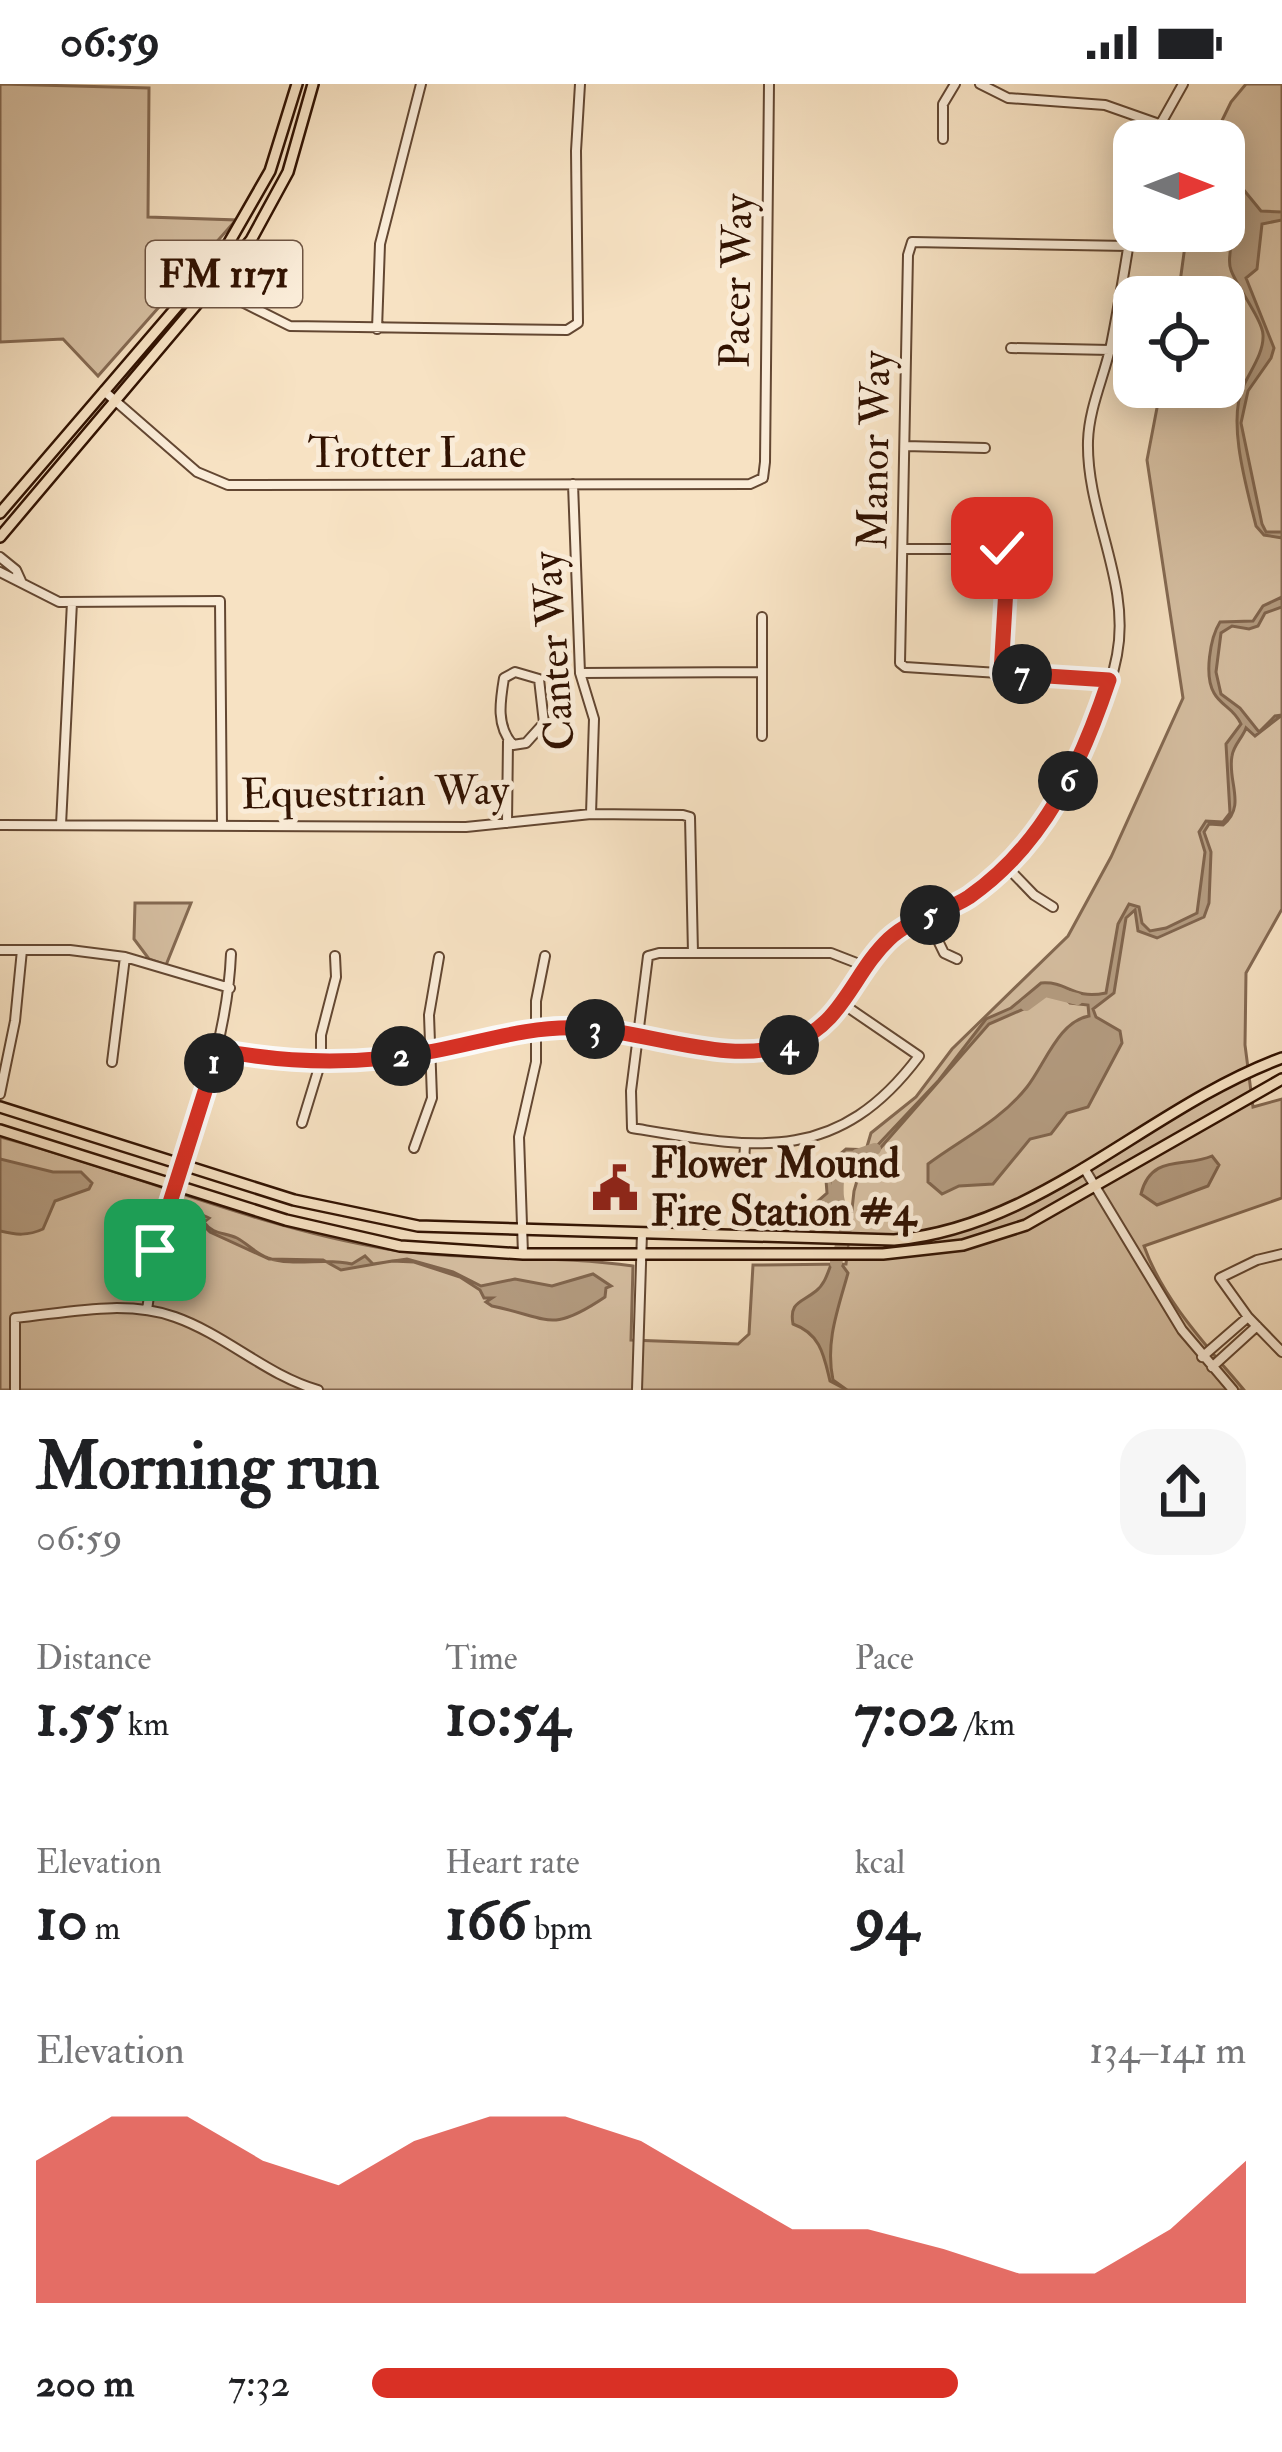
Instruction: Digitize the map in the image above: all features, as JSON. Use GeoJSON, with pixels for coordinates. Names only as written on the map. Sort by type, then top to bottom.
{"type":"FeatureCollection","features":[{"type":"Feature","properties":{"kind":"main road","name":"FM 1171"},"geometry":{"type":"LineString","coordinates":[[0,513],[206,275],[247,217],[277,153],[297,84]]}},
{"type":"Feature","properties":{"kind":"main road","name":"FM 1171"},"geometry":{"type":"LineString","coordinates":[[0,537],[251,240],[279,189],[313,84]]}},
{"type":"Feature","properties":{"kind":"main road"},"geometry":{"type":"LineString","coordinates":[[0,1107],[368,1218],[456,1230],[867,1241],[910,1239],[976,1223],[1028,1201],[1187,1106],[1282,1058]]}},
{"type":"Feature","properties":{"kind":"main road"},"geometry":{"type":"LineString","coordinates":[[0,1130],[307,1226],[376,1242],[523,1254],[866,1255],[977,1242],[1026,1225],[1282,1079]]}},
{"type":"Feature","properties":{"kind":"main road"},"geometry":{"type":"LineString","coordinates":[[585,1232],[586,1255]]}},
{"type":"Feature","properties":{"kind":"street"},"geometry":{"type":"LineString","coordinates":[[377,329],[380,244],[421,84]]}},
{"type":"Feature","properties":{"kind":"street"},"geometry":{"type":"LineString","coordinates":[[216,284],[290,326],[567,330],[578,322],[580,84]]}},
{"type":"Feature","properties":{"kind":"street","name":"Pacer Way"},"geometry":{"type":"LineString","coordinates":[[763,478],[769,84]]}},
{"type":"Feature","properties":{"kind":"street"},"geometry":{"type":"LineString","coordinates":[[943,140],[944,104],[955,84]]}},
{"type":"Feature","properties":{"kind":"street"},"geometry":{"type":"LineString","coordinates":[[980,84],[1009,98],[1106,104],[1148,120]]}},
{"type":"Feature","properties":{"kind":"street"},"geometry":{"type":"LineString","coordinates":[[1161,120],[1183,84]]}},
{"type":"Feature","properties":{"kind":"street","name":"Manor Way"},"geometry":{"type":"LineString","coordinates":[[1001,673],[905,668],[901,660],[908,255],[912,242],[1113,246]]}},
{"type":"Feature","properties":{"kind":"street"},"geometry":{"type":"LineString","coordinates":[[218,1050],[276,1060],[321,1061],[432,1052],[536,1030],[580,1028],[728,1050],[766,1051],[812,1034],[843,1004],[891,937],[964,900],[1006,866],[1055,807],[1095,724],[1109,680],[1120,617],[1089,469],[1088,440],[1127,252]]}},
{"type":"Feature","properties":{"kind":"street"},"geometry":{"type":"LineString","coordinates":[[1011,348],[1110,350]]}},
{"type":"Feature","properties":{"kind":"street","name":"Trotter Lane"},"geometry":{"type":"LineString","coordinates":[[104,392],[197,472],[228,484],[750,484],[763,478]]}},
{"type":"Feature","properties":{"kind":"street"},"geometry":{"type":"LineString","coordinates":[[905,446],[985,448]]}},
{"type":"Feature","properties":{"kind":"street","name":"Canter Way"},"geometry":{"type":"LineString","coordinates":[[573,484],[580,673],[594,719],[591,814]]}},
{"type":"Feature","properties":{"kind":"street"},"geometry":{"type":"LineString","coordinates":[[903,548],[1002,548],[1006,552],[1001,673],[1109,680]]}},
{"type":"Feature","properties":{"kind":"street"},"geometry":{"type":"LineString","coordinates":[[0,556],[22,582]]}},
{"type":"Feature","properties":{"kind":"street"},"geometry":{"type":"LineString","coordinates":[[0,572],[46,597],[72,602],[220,601],[222,825]]}},
{"type":"Feature","properties":{"kind":"street"},"geometry":{"type":"LineString","coordinates":[[61,825],[72,602]]}},
{"type":"Feature","properties":{"kind":"street"},"geometry":{"type":"LineString","coordinates":[[762,617],[762,736]]}},
{"type":"Feature","properties":{"kind":"street"},"geometry":{"type":"LineString","coordinates":[[507,823],[508,741],[501,727],[504,678],[514,672],[535,676],[543,690],[544,722],[526,743],[513,746],[508,741]]}},
{"type":"Feature","properties":{"kind":"street"},"geometry":{"type":"LineString","coordinates":[[580,673],[761,672]]}},
{"type":"Feature","properties":{"kind":"street","name":"Equestrian Way"},"geometry":{"type":"LineString","coordinates":[[0,825],[466,827],[591,814],[690,817],[693,953]]}},
{"type":"Feature","properties":{"kind":"street"},"geometry":{"type":"LineString","coordinates":[[1006,866],[1053,907]]}},
{"type":"Feature","properties":{"kind":"street"},"geometry":{"type":"LineString","coordinates":[[926,916],[939,947],[957,959]]}},
{"type":"Feature","properties":{"kind":"street"},"geometry":{"type":"LineString","coordinates":[[0,950],[125,957],[230,988]]}},
{"type":"Feature","properties":{"kind":"street"},"geometry":{"type":"LineString","coordinates":[[0,1094],[18,1002],[22,950]]}},
{"type":"Feature","properties":{"kind":"street"},"geometry":{"type":"LineString","coordinates":[[843,1004],[919,1056],[880,1099],[848,1121],[796,1141],[745,1145],[632,1128],[645,961],[658,953],[836,954],[866,967]]}},
{"type":"Feature","properties":{"kind":"street"},"geometry":{"type":"LineString","coordinates":[[147,1310],[157,1242],[218,1050],[231,954]]}},
{"type":"Feature","properties":{"kind":"street"},"geometry":{"type":"LineString","coordinates":[[302,1123],[321,1061],[324,1022],[336,977],[335,956]]}},
{"type":"Feature","properties":{"kind":"street"},"geometry":{"type":"LineString","coordinates":[[523,1254],[518,1137],[536,1062],[536,1001],[545,956]]}},
{"type":"Feature","properties":{"kind":"street"},"geometry":{"type":"LineString","coordinates":[[112,1062],[125,957]]}},
{"type":"Feature","properties":{"kind":"street"},"geometry":{"type":"LineString","coordinates":[[414,1148],[432,1098],[429,1015],[439,957]]}},
{"type":"Feature","properties":{"kind":"street"},"geometry":{"type":"LineString","coordinates":[[744,1162],[745,1145]]}},
{"type":"Feature","properties":{"kind":"street"},"geometry":{"type":"LineString","coordinates":[[1084,1168],[1175,1320],[1234,1390]]}},
{"type":"Feature","properties":{"kind":"street"},"geometry":{"type":"LineString","coordinates":[[637,1390],[642,1233]]}},
{"type":"Feature","properties":{"kind":"street"},"geometry":{"type":"LineString","coordinates":[[1282,1254],[1220,1278],[1282,1352]]}},
{"type":"Feature","properties":{"kind":"street"},"geometry":{"type":"LineString","coordinates":[[15,1390],[15,1318],[119,1309],[181,1319],[318,1390]]}},
{"type":"Feature","properties":{"kind":"street"},"geometry":{"type":"LineString","coordinates":[[1202,1357],[1248,1317]]}},
{"type":"Feature","properties":{"kind":"street"},"geometry":{"type":"LineString","coordinates":[[1212,1367],[1257,1326]]}},
{"type":"Feature","properties":{"kind":"shaded area"},"geometry":{"type":"Polygon","coordinates":[[[0,84],[149,88],[148,217],[236,220],[98,376],[63,339],[0,342],[0,84]]]}},
{"type":"Feature","properties":{"kind":"shaded area"},"geometry":{"type":"Polygon","coordinates":[[[1246,84],[1282,84],[1282,909],[1246,973],[1245,1045],[1253,1107],[1282,1099],[1282,1198],[1144,1246],[1174,1304],[1244,1390],[0,1390],[0,1137],[240,1213],[387,1249],[633,1266],[631,1340],[738,1344],[749,1334],[753,1265],[846,1264],[854,1191],[871,1133],[916,1097],[952,1049],[1068,936],[1111,857],[1183,698],[1147,460],[1157,408],[1245,408],[1245,276],[1181,276],[1184,252],[1245,252],[1245,120],[1222,120],[1246,84]]]}},
{"type":"Feature","properties":{"kind":"shaded area"},"geometry":{"type":"Polygon","coordinates":[[[1245,191],[1261,211],[1282,212],[1282,220],[1262,224],[1257,269],[1246,278],[1274,348],[1245,405],[1245,383],[1263,335],[1245,296],[1245,276],[1234,276],[1230,252],[1245,252],[1245,191]]]}},
{"type":"Feature","properties":{"kind":"shaded area"},"geometry":{"type":"Polygon","coordinates":[[[1238,408],[1244,408],[1241,423],[1262,524],[1266,532],[1282,532],[1282,538],[1264,535],[1256,526],[1238,408]]]}},
{"type":"Feature","properties":{"kind":"shaded area"},"geometry":{"type":"Polygon","coordinates":[[[1282,597],[1282,607],[1265,613],[1258,626],[1232,626],[1221,633],[1216,672],[1221,694],[1259,732],[1282,715],[1255,736],[1246,728],[1233,752],[1234,810],[1223,825],[1209,824],[1204,832],[1211,852],[1204,917],[1157,938],[1138,931],[1135,910],[1126,918],[1114,993],[1093,1009],[1096,1017],[1120,1031],[1122,1043],[1088,1107],[1067,1113],[1051,1134],[1030,1139],[993,1184],[959,1186],[942,1194],[928,1182],[928,1164],[1005,1110],[1069,1026],[1089,1016],[1088,1005],[1070,1003],[1057,990],[1043,991],[1026,1008],[989,1024],[876,1153],[857,1155],[833,1183],[841,1194],[839,1207],[830,1208],[839,1218],[835,1222],[823,1219],[818,1201],[827,1193],[825,1167],[846,1149],[873,1150],[939,1080],[986,1019],[1011,1008],[1041,983],[1085,994],[1106,993],[1118,924],[1129,904],[1139,907],[1142,923],[1150,931],[1197,913],[1205,852],[1199,832],[1206,821],[1223,822],[1230,813],[1226,744],[1241,724],[1211,686],[1213,637],[1220,622],[1253,621],[1263,606],[1282,597]]]}},
{"type":"Feature","properties":{"kind":"shaded area"},"geometry":{"type":"Polygon","coordinates":[[[135,903],[191,903],[166,965],[149,959],[134,939],[135,903]]]}},
{"type":"Feature","properties":{"kind":"shaded area"},"geometry":{"type":"Polygon","coordinates":[[[1212,1156],[1219,1165],[1208,1186],[1157,1205],[1141,1194],[1146,1181],[1161,1167],[1212,1156]]]}},
{"type":"Feature","properties":{"kind":"shaded area"},"geometry":{"type":"Polygon","coordinates":[[[0,1159],[53,1172],[81,1172],[92,1183],[89,1189],[55,1201],[43,1229],[22,1234],[0,1231],[0,1159]]]}},
{"type":"Feature","properties":{"kind":"shaded area"},"geometry":{"type":"Polygon","coordinates":[[[179,1208],[209,1218],[204,1222],[211,1229],[272,1259],[269,1259],[210,1232],[203,1225],[195,1226],[190,1215],[177,1219],[179,1208]]]}},
{"type":"Feature","properties":{"kind":"shaded area"},"geometry":{"type":"Polygon","coordinates":[[[365,1256],[373,1264],[385,1262],[341,1270],[325,1261],[352,1264],[365,1256]]]}},
{"type":"Feature","properties":{"kind":"shaded area"},"geometry":{"type":"Polygon","coordinates":[[[407,1259],[453,1272],[481,1286],[515,1279],[552,1286],[593,1274],[611,1286],[605,1297],[587,1309],[550,1320],[492,1306],[486,1302],[492,1298],[484,1298],[460,1277],[414,1262],[393,1261],[407,1259]]]}},
{"type":"Feature","properties":{"kind":"shaded area"},"geometry":{"type":"Polygon","coordinates":[[[832,1262],[840,1262],[848,1273],[831,1352],[833,1380],[847,1390],[830,1381],[815,1340],[793,1324],[792,1317],[797,1304],[819,1288],[832,1262]]]}},
{"type":"Feature","properties":{"kind":"waterway"},"geometry":{"type":"LineString","coordinates":[[1026,1005],[1045,991],[1077,999]]}},
{"type":"Feature","properties":{"kind":"waterway"},"geometry":{"type":"LineString","coordinates":[[836,1263],[848,1221],[839,1202],[839,1168],[875,1149]]}},
{"type":"Feature","properties":{"kind":"place","name":"Flower Mound Fire Station #4"},"geometry":{"type":"Point","coordinates":[615,1188]}},
{"type":"Feature","properties":{"kind":"route"},"geometry":{"type":"LineString","coordinates":[[155,1250],[218,1050],[296,1061],[383,1058],[518,1033],[580,1028],[755,1052],[802,1040],[826,1024],[891,937],[964,900],[1030,840],[1055,807],[1095,724],[1109,680],[1001,673],[1008,554],[1002,548]]}}]}
